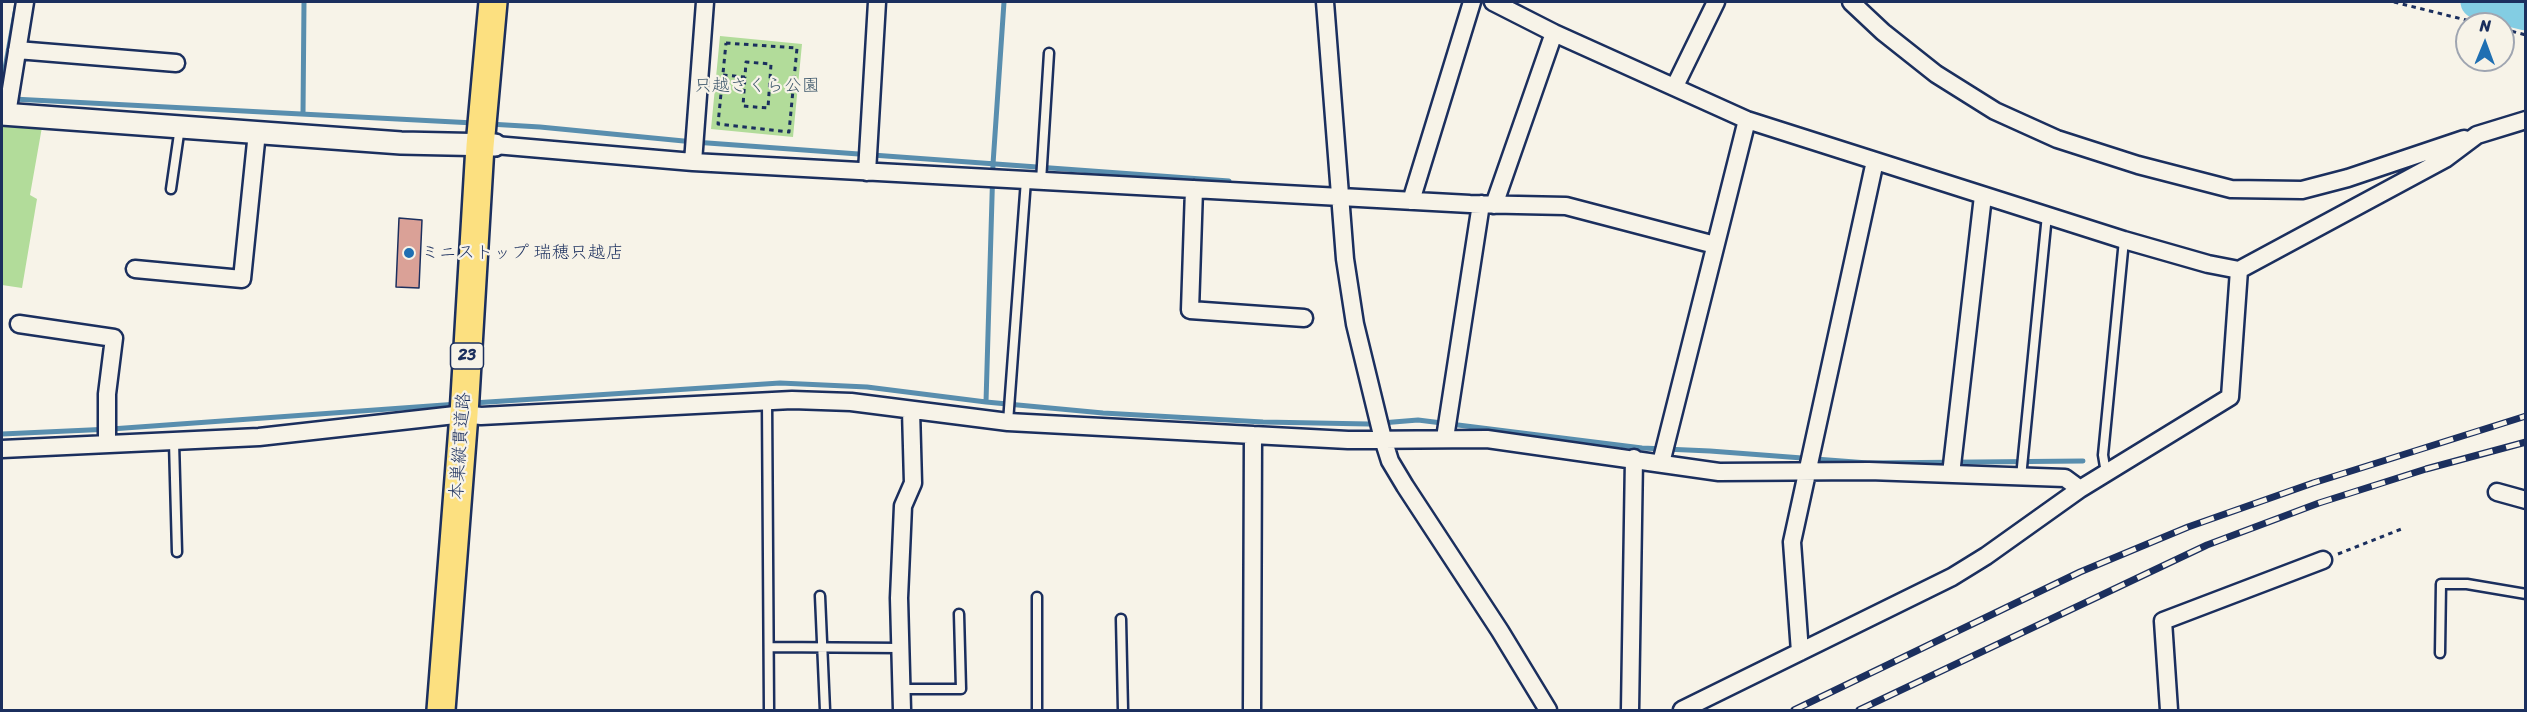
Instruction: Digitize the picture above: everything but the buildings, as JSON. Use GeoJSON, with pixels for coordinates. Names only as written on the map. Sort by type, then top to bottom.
{"type":"FeatureCollection","features":[{"type":"Feature","properties":{"kind":"main road","name":"本巣縦貫道路"},"geometry":{"type":"LineString","coordinates":[[459,711],[472,415],[488,145],[493,2]]}},
{"type":"Feature","properties":{"kind":"main road","name":"本巣縦貫道路"},"geometry":{"type":"LineString","coordinates":[[488,145],[507,2]]}},
{"type":"Feature","properties":{"kind":"main road","name":"本巣縦貫道路"},"geometry":{"type":"LineString","coordinates":[[441,711],[472,415]]}},
{"type":"Feature","properties":{"kind":"street"},"geometry":{"type":"LineString","coordinates":[[25,2],[18,50],[4,114],[401,143],[488,145],[693,162],[1411,201],[1566,206],[1715,245]]}},
{"type":"Feature","properties":{"kind":"street"},"geometry":{"type":"LineString","coordinates":[[693,162],[705,2]]}},
{"type":"Feature","properties":{"kind":"street"},"geometry":{"type":"LineString","coordinates":[[867,172],[877,2]]}},
{"type":"Feature","properties":{"kind":"street"},"geometry":{"type":"LineString","coordinates":[[1325,2],[1345,259],[1355,324],[1383,439],[1390,461],[1405,486],[1500,631],[1548,711]]}},
{"type":"Feature","properties":{"kind":"street"},"geometry":{"type":"LineString","coordinates":[[1411,201],[1472,2]]}},
{"type":"Feature","properties":{"kind":"street"},"geometry":{"type":"LineString","coordinates":[[1493,2],[1554,33],[1747,120],[2124,240],[2208,264],[2239,270],[2445,159],[2477,135]]}},
{"type":"Feature","properties":{"kind":"street"},"geometry":{"type":"LineString","coordinates":[[1674,86],[1716,2]]}},
{"type":"Feature","properties":{"kind":"street"},"geometry":{"type":"LineString","coordinates":[[1851,2],[1883,32],[1936,74],[1995,111],[2057,139],[2138,165],[2231,189],[2302,190],[2348,178],[2408,156],[2526,120]]}},
{"type":"Feature","properties":{"kind":"street"},"geometry":{"type":"LineString","coordinates":[[1445,438],[1487,204],[1554,33]]}},
{"type":"Feature","properties":{"kind":"street"},"geometry":{"type":"LineString","coordinates":[[18,50],[176,63]]}},
{"type":"Feature","properties":{"kind":"street"},"geometry":{"type":"LineString","coordinates":[[1661,463],[1747,120]]}},
{"type":"Feature","properties":{"kind":"street"},"geometry":{"type":"LineString","coordinates":[[135,269],[242,279],[257,132]]}},
{"type":"Feature","properties":{"kind":"street"},"geometry":{"type":"LineString","coordinates":[[1800,652],[1792,542],[1875,161]]}},
{"type":"Feature","properties":{"kind":"street"},"geometry":{"type":"LineString","coordinates":[[1194,189],[1190,310],[1304,318]]}},
{"type":"Feature","properties":{"kind":"street"},"geometry":{"type":"LineString","coordinates":[[1951,474],[1983,196]]}},
{"type":"Feature","properties":{"kind":"street"},"geometry":{"type":"LineString","coordinates":[[1682,711],[1953,577],[2080,489],[2230,397],[2239,270]]}},
{"type":"Feature","properties":{"kind":"street"},"geometry":{"type":"LineString","coordinates":[[19,324],[114,338],[107,394],[107,444]]}},
{"type":"Feature","properties":{"kind":"street"},"geometry":{"type":"LineString","coordinates":[[2,449],[259,437],[472,415],[767,401],[851,402],[1008,422],[1348,440],[1487,439],[1634,458],[1719,472],[1808,471],[2065,478],[2080,489]]}},
{"type":"Feature","properties":{"kind":"street"},"geometry":{"type":"LineString","coordinates":[[902,711],[899,598],[903,506],[913,483],[911,410]]}},
{"type":"Feature","properties":{"kind":"street"},"geometry":{"type":"LineString","coordinates":[[1252,711],[1253,435]]}},
{"type":"Feature","properties":{"kind":"street"},"geometry":{"type":"LineString","coordinates":[[1630,711],[1634,458]]}},
{"type":"Feature","properties":{"kind":"street"},"geometry":{"type":"LineString","coordinates":[[2497,492],[2526,500]]}},
{"type":"Feature","properties":{"kind":"street"},"geometry":{"type":"LineString","coordinates":[[2169,711],[2163,621],[2322,560]]}},
{"type":"Feature","properties":{"kind":"lane"},"geometry":{"type":"LineString","coordinates":[[1008,422],[1049,53]]}},
{"type":"Feature","properties":{"kind":"lane"},"geometry":{"type":"LineString","coordinates":[[171,189],[180,127]]}},
{"type":"Feature","properties":{"kind":"lane"},"geometry":{"type":"LineString","coordinates":[[2021,477],[2047,215]]}},
{"type":"Feature","properties":{"kind":"lane"},"geometry":{"type":"LineString","coordinates":[[2106,473],[2103,455],[2124,240]]}},
{"type":"Feature","properties":{"kind":"lane"},"geometry":{"type":"LineString","coordinates":[[767,401],[769,711]]}},
{"type":"Feature","properties":{"kind":"lane"},"geometry":{"type":"LineString","coordinates":[[174,442],[177,552]]}},
{"type":"Feature","properties":{"kind":"lane"},"geometry":{"type":"LineString","coordinates":[[2440,653],[2440,584],[2467,584],[2526,594]]}},
{"type":"Feature","properties":{"kind":"lane"},"geometry":{"type":"LineString","coordinates":[[820,596],[825,711]]}},
{"type":"Feature","properties":{"kind":"lane"},"geometry":{"type":"LineString","coordinates":[[1037,597],[1037,711]]}},
{"type":"Feature","properties":{"kind":"lane"},"geometry":{"type":"LineString","coordinates":[[901,689],[961,689],[959,614]]}},
{"type":"Feature","properties":{"kind":"lane"},"geometry":{"type":"LineString","coordinates":[[1121,619],[1123,711]]}},
{"type":"Feature","properties":{"kind":"lane"},"geometry":{"type":"LineString","coordinates":[[769,647],[900,648]]}},
{"type":"Feature","properties":{"kind":"path"},"geometry":{"type":"LineString","coordinates":[[2394,2],[2455,17]]}},
{"type":"Feature","properties":{"kind":"path"},"geometry":{"type":"LineString","coordinates":[[726,43],[797,48],[789,132],[718,124],[723,75],[726,43]]}},
{"type":"Feature","properties":{"kind":"path"},"geometry":{"type":"LineString","coordinates":[[746,62],[771,64],[768,108],[743,106],[745,77],[746,62]]}},
{"type":"Feature","properties":{"kind":"path"},"geometry":{"type":"LineString","coordinates":[[723,75],[745,77]]}},
{"type":"Feature","properties":{"kind":"path"},"geometry":{"type":"LineString","coordinates":[[2322,560],[2404,528]]}},
{"type":"Feature","properties":{"kind":"green space","name":"只越さくら公園"},"geometry":{"type":"Polygon","coordinates":[[[720,36],[802,44],[793,137],[711,129],[720,36]]]}},
{"type":"Feature","properties":{"kind":"green space"},"geometry":{"type":"Polygon","coordinates":[[[2,122],[42,127],[30,195],[37,199],[22,288],[2,285],[2,122]]]}},
{"type":"Feature","properties":{"kind":"waterway"},"geometry":{"type":"LineString","coordinates":[[2,85],[17,2]]}},
{"type":"Feature","properties":{"kind":"waterway"},"geometry":{"type":"LineString","coordinates":[[303,114],[304,2]]}},
{"type":"Feature","properties":{"kind":"waterway"},"geometry":{"type":"LineString","coordinates":[[986,402],[993,164],[1004,2]]}},
{"type":"Feature","properties":{"kind":"waterway"},"geometry":{"type":"LineString","coordinates":[[2477,2],[2526,14]]}},
{"type":"Feature","properties":{"kind":"waterway"},"geometry":{"type":"LineString","coordinates":[[13,99],[474,123]]}},
{"type":"Feature","properties":{"kind":"waterway"},"geometry":{"type":"LineString","coordinates":[[489,124],[694,142],[1229,181]]}},
{"type":"Feature","properties":{"kind":"waterway"},"geometry":{"type":"LineString","coordinates":[[473,403],[780,383],[867,387],[986,402],[1103,413],[1263,422],[1369,424],[1418,420],[1642,448],[1868,463],[2083,461]]}},
{"type":"Feature","properties":{"kind":"waterway"},"geometry":{"type":"LineString","coordinates":[[2,434],[111,429],[458,404]]}},
{"type":"Feature","properties":{"kind":"railway"},"geometry":{"type":"LineString","coordinates":[[1794,710],[2080,572],[2188,527],[2313,483],[2526,416]]}},
{"type":"Feature","properties":{"kind":"railway"},"geometry":{"type":"LineString","coordinates":[[1859,710],[2207,545],[2319,503],[2426,469],[2526,442]]}},
{"type":"Feature","properties":{"kind":"place","name":"ミニストップ 瑞穂只越店"},"geometry":{"type":"Point","coordinates":[409,253]}}]}
